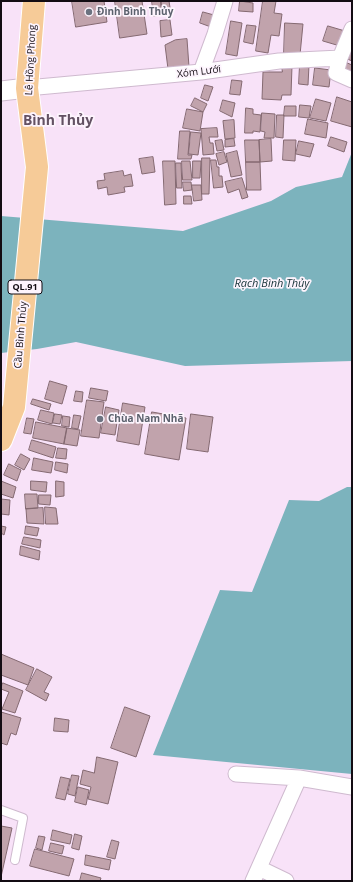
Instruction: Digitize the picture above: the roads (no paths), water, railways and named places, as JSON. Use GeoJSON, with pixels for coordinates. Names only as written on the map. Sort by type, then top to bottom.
{"type":"FeatureCollection","features":[{"type":"Feature","properties":{"kind":"highway","name":"Lê Hồng Phong"},"geometry":{"type":"LineString","coordinates":[[34,1],[27,88],[37,167]]}},
{"type":"Feature","properties":{"kind":"highway","name":"Cầu Bình Thủy"},"geometry":{"type":"LineString","coordinates":[[1,440],[14,408],[37,167]]}},
{"type":"Feature","properties":{"kind":"street"},"geometry":{"type":"LineString","coordinates":[[201,72],[225,1]]}},
{"type":"Feature","properties":{"kind":"street"},"geometry":{"type":"LineString","coordinates":[[352,29],[340,58],[336,73],[352,80]]}},
{"type":"Feature","properties":{"kind":"street","name":"Xóm Lưới"},"geometry":{"type":"LineString","coordinates":[[27,88],[201,72],[279,61],[340,58]]}},
{"type":"Feature","properties":{"kind":"street"},"geometry":{"type":"LineString","coordinates":[[1,91],[27,88]]}},
{"type":"Feature","properties":{"kind":"street"},"geometry":{"type":"LineString","coordinates":[[236,774],[299,778],[352,787]]}},
{"type":"Feature","properties":{"kind":"street"},"geometry":{"type":"LineString","coordinates":[[286,881],[256,874],[299,778]]}},
{"type":"Feature","properties":{"kind":"lane"},"geometry":{"type":"LineString","coordinates":[[1,810],[23,818],[14,860]]}},
{"type":"Feature","properties":{"kind":"water","name":"Rạch Bình Thủy"},"geometry":{"type":"Polygon","coordinates":[[[352,152],[352,361],[185,366],[76,342],[37,349],[1,353],[1,216],[183,231],[271,201],[296,187],[342,177],[352,152]]]}},
{"type":"Feature","properties":{"kind":"water"},"geometry":{"type":"Polygon","coordinates":[[[347,487],[352,487],[352,774],[153,755],[220,590],[252,592],[289,500],[319,501],[347,487]]]}},
{"type":"Feature","properties":{"kind":"place","name":"Đình Bình Thủy"},"geometry":{"type":"Point","coordinates":[89,12]}},
{"type":"Feature","properties":{"kind":"place","name":"Chùa Nam Nhã"},"geometry":{"type":"Point","coordinates":[100,419]}},
{"type":"Feature","properties":{"kind":"district","name":"Bình Thủy"},"geometry":{"type":"Point","coordinates":[58,121]}}]}
